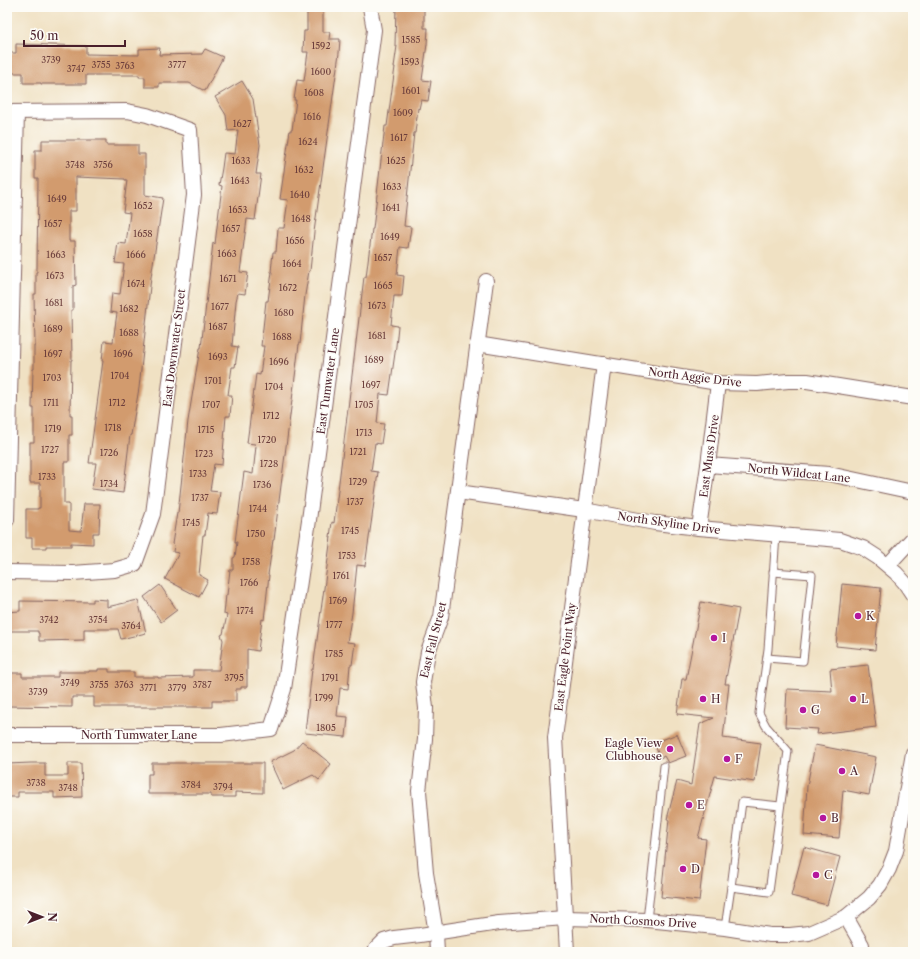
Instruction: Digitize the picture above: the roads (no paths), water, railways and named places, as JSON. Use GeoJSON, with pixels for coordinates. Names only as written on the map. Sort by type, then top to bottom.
{"type":"FeatureCollection","features":[{"type":"Feature","properties":{"kind":"street","name":"East Tumwater Lane"},"geometry":{"type":"LineString","coordinates":[[271,729],[284,689],[309,520],[374,30],[370,7]]}},
{"type":"Feature","properties":{"kind":"street","name":"East Downwater Street"},"geometry":{"type":"LineString","coordinates":[[7,572],[73,573],[114,570],[135,564],[153,514],[194,195],[190,130],[147,115],[127,111],[12,112]]}},
{"type":"Feature","properties":{"kind":"street"},"geometry":{"type":"LineString","coordinates":[[7,520],[12,112]]}},
{"type":"Feature","properties":{"kind":"street","name":"East Fall Street"},"geometry":{"type":"LineString","coordinates":[[437,952],[436,933],[426,873],[419,790],[425,739],[426,708],[423,682],[428,652],[442,617],[486,281]]}},
{"type":"Feature","properties":{"kind":"street","name":"North Aggie Drive"},"geometry":{"type":"LineString","coordinates":[[478,344],[718,383],[757,384],[807,381],[913,398]]}},
{"type":"Feature","properties":{"kind":"street","name":"East Eagle Point Way"},"geometry":{"type":"LineString","coordinates":[[567,952],[555,738],[604,364]]}},
{"type":"Feature","properties":{"kind":"street","name":"East Muss Drive"},"geometry":{"type":"LineString","coordinates":[[699,528],[718,383]]}},
{"type":"Feature","properties":{"kind":"street","name":"North Wildcat Lane"},"geometry":{"type":"LineString","coordinates":[[708,465],[829,474],[913,492]]}},
{"type":"Feature","properties":{"kind":"street","name":"North Skyline Drive"},"geometry":{"type":"LineString","coordinates":[[458,492],[584,510],[656,523],[776,536],[840,540],[857,546],[882,561],[905,583],[913,596]]}},
{"type":"Feature","properties":{"kind":"street"},"geometry":{"type":"LineString","coordinates":[[882,561],[913,538]]}},
{"type":"Feature","properties":{"kind":"street","name":"North Tumwater Lane"},"geometry":{"type":"LineString","coordinates":[[7,735],[221,735],[271,729]]}},
{"type":"Feature","properties":{"kind":"street","name":"North Cosmos Drive"},"geometry":{"type":"LineString","coordinates":[[375,952],[384,941],[394,938],[499,923],[565,918],[647,920],[725,928],[770,935],[809,933],[846,917],[869,898],[880,885],[889,869],[896,851],[911,776],[913,753]]}},
{"type":"Feature","properties":{"kind":"street"},"geometry":{"type":"LineString","coordinates":[[846,917],[862,945],[862,952]]}},
{"type":"Feature","properties":{"kind":"lane"},"geometry":{"type":"LineString","coordinates":[[732,887],[769,892],[788,751],[766,726],[759,713],[766,658],[776,536]]}},
{"type":"Feature","properties":{"kind":"lane"},"geometry":{"type":"LineString","coordinates":[[766,658],[803,661],[812,575],[774,572]]}},
{"type":"Feature","properties":{"kind":"lane"},"geometry":{"type":"LineString","coordinates":[[647,920],[664,766]]}},
{"type":"Feature","properties":{"kind":"lane"},"geometry":{"type":"LineString","coordinates":[[725,928],[732,887],[742,802],[780,806]]}},
{"type":"Feature","properties":{"kind":"place","name":"K"},"geometry":{"type":"Point","coordinates":[858,616]}},
{"type":"Feature","properties":{"kind":"place","name":"I"},"geometry":{"type":"Point","coordinates":[714,638]}},
{"type":"Feature","properties":{"kind":"place","name":"H"},"geometry":{"type":"Point","coordinates":[703,699]}},
{"type":"Feature","properties":{"kind":"place","name":"L"},"geometry":{"type":"Point","coordinates":[853,699]}},
{"type":"Feature","properties":{"kind":"place","name":"G"},"geometry":{"type":"Point","coordinates":[803,710]}},
{"type":"Feature","properties":{"kind":"place","name":"Eagle View Clubhouse"},"geometry":{"type":"Point","coordinates":[670,749]}},
{"type":"Feature","properties":{"kind":"place","name":"F"},"geometry":{"type":"Point","coordinates":[727,759]}},
{"type":"Feature","properties":{"kind":"place","name":"A"},"geometry":{"type":"Point","coordinates":[842,771]}},
{"type":"Feature","properties":{"kind":"place","name":"E"},"geometry":{"type":"Point","coordinates":[689,805]}},
{"type":"Feature","properties":{"kind":"place","name":"B"},"geometry":{"type":"Point","coordinates":[823,818]}},
{"type":"Feature","properties":{"kind":"place","name":"D"},"geometry":{"type":"Point","coordinates":[683,869]}},
{"type":"Feature","properties":{"kind":"place","name":"C"},"geometry":{"type":"Point","coordinates":[816,875]}}]}
